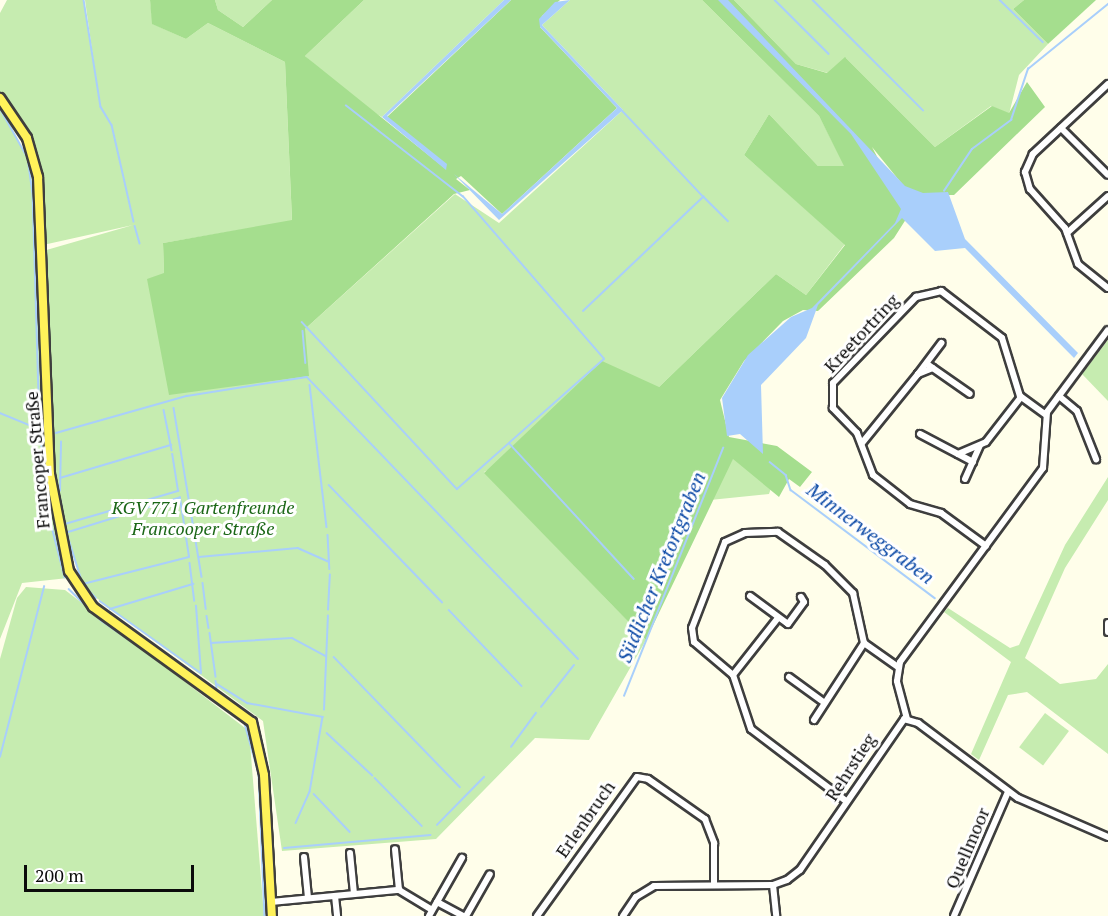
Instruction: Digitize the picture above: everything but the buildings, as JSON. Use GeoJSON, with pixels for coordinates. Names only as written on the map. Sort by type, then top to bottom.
{"type":"FeatureCollection","features":[{"type":"Feature","properties":{"kind":"main road","name":"Francoper Straße"},"geometry":{"type":"LineString","coordinates":[[0,98],[27,138],[38,177],[50,474],[69,572],[93,607],[252,722],[264,775],[272,916]]}},
{"type":"Feature","properties":{"kind":"street"},"geometry":{"type":"LineString","coordinates":[[1108,84],[1031,156],[1025,172],[1030,189],[1067,232],[1078,264],[1108,288]]}},
{"type":"Feature","properties":{"kind":"street"},"geometry":{"type":"LineString","coordinates":[[1061,128],[1108,175]]}},
{"type":"Feature","properties":{"kind":"street"},"geometry":{"type":"LineString","coordinates":[[1067,232],[1108,196]]}},
{"type":"Feature","properties":{"kind":"street","name":"Kreetortring"},"geometry":{"type":"LineString","coordinates":[[986,546],[941,513],[913,506],[880,482],[865,463],[862,443],[833,408],[833,383],[928,291],[952,296],[1002,338],[1021,398]]}},
{"type":"Feature","properties":{"kind":"street"},"geometry":{"type":"LineString","coordinates":[[898,667],[1045,465],[1046,415],[1108,330]]}},
{"type":"Feature","properties":{"kind":"street"},"geometry":{"type":"LineString","coordinates":[[862,443],[927,364],[941,343]]}},
{"type":"Feature","properties":{"kind":"street"},"geometry":{"type":"LineString","coordinates":[[927,364],[970,394]]}},
{"type":"Feature","properties":{"kind":"street"},"geometry":{"type":"LineString","coordinates":[[918,374],[933,368]]}},
{"type":"Feature","properties":{"kind":"street"},"geometry":{"type":"LineString","coordinates":[[1059,396],[1077,411],[1096,459]]}},
{"type":"Feature","properties":{"kind":"street"},"geometry":{"type":"LineString","coordinates":[[965,479],[980,446],[1021,398],[1046,415]]}},
{"type":"Feature","properties":{"kind":"street"},"geometry":{"type":"LineString","coordinates":[[920,434],[973,462]]}},
{"type":"Feature","properties":{"kind":"street"},"geometry":{"type":"LineString","coordinates":[[958,453],[980,446]]}},
{"type":"Feature","properties":{"kind":"street"},"geometry":{"type":"LineString","coordinates":[[846,801],[751,729],[733,675],[700,650],[692,628],[725,542],[745,533],[778,532],[841,578],[853,593],[864,643],[898,667],[907,719],[1008,792],[1108,837]]}},
{"type":"Feature","properties":{"kind":"street"},"geometry":{"type":"LineString","coordinates":[[750,596],[788,624],[804,602],[801,597]]}},
{"type":"Feature","properties":{"kind":"street"},"geometry":{"type":"LineString","coordinates":[[733,675],[778,618]]}},
{"type":"Feature","properties":{"kind":"street"},"geometry":{"type":"LineString","coordinates":[[1108,623],[1108,632]]}},
{"type":"Feature","properties":{"kind":"street"},"geometry":{"type":"LineString","coordinates":[[814,720],[822,701],[864,643]]}},
{"type":"Feature","properties":{"kind":"street"},"geometry":{"type":"LineString","coordinates":[[789,677],[822,701]]}},
{"type":"Feature","properties":{"kind":"street","name":"Rehrstieg"},"geometry":{"type":"LineString","coordinates":[[623,916],[636,897],[654,886],[773,885],[800,870],[895,725],[907,719]]}},
{"type":"Feature","properties":{"kind":"street","name":"Erlenbruch"},"geometry":{"type":"LineString","coordinates":[[537,916],[637,777],[648,778],[705,819],[714,843],[714,885]]}},
{"type":"Feature","properties":{"kind":"street","name":"Quellmoor"},"geometry":{"type":"LineString","coordinates":[[954,916],[1008,792]]}},
{"type":"Feature","properties":{"kind":"street"},"geometry":{"type":"LineString","coordinates":[[395,849],[399,891]]}},
{"type":"Feature","properties":{"kind":"street"},"geometry":{"type":"LineString","coordinates":[[350,853],[354,894]]}},
{"type":"Feature","properties":{"kind":"street"},"geometry":{"type":"LineString","coordinates":[[304,857],[308,898]]}},
{"type":"Feature","properties":{"kind":"street"},"geometry":{"type":"LineString","coordinates":[[429,916],[462,858]]}},
{"type":"Feature","properties":{"kind":"street"},"geometry":{"type":"LineString","coordinates":[[437,902],[464,916],[490,874]]}},
{"type":"Feature","properties":{"kind":"street"},"geometry":{"type":"LineString","coordinates":[[773,885],[776,916]]}},
{"type":"Feature","properties":{"kind":"street"},"geometry":{"type":"LineString","coordinates":[[271,902],[399,891],[431,909]]}},
{"type":"Feature","properties":{"kind":"street"},"geometry":{"type":"LineString","coordinates":[[335,896],[337,916]]}},
{"type":"Feature","properties":{"kind":"green space","name":"KGV 771 Gartenfreunde Francooper Straße"},"geometry":{"type":"Polygon","coordinates":[[[7,0],[84,0],[95,71],[85,0],[150,0],[153,24],[186,39],[208,23],[285,62],[292,221],[163,243],[164,273],[305,329],[455,194],[499,223],[623,110],[542,25],[570,0],[702,0],[819,116],[845,166],[818,166],[769,114],[744,155],[845,244],[806,295],[776,274],[659,387],[484,472],[646,640],[589,740],[535,738],[436,839],[282,851],[263,721],[83,588],[60,509],[49,417],[43,251],[133,225],[43,245],[35,152],[0,93],[0,13],[7,0]]]}},
{"type":"Feature","properties":{"kind":"green space"},"geometry":{"type":"Polygon","coordinates":[[[150,0],[215,0],[218,10],[243,27],[272,0],[364,0],[305,56],[447,170],[387,117],[511,0],[560,0],[542,16],[540,27],[617,108],[502,214],[461,176],[456,179],[470,190],[454,194],[305,329],[309,376],[169,395],[147,279],[164,273],[163,243],[292,220],[285,62],[208,23],[186,39],[152,24],[150,0]]]}},
{"type":"Feature","properties":{"kind":"green space"},"geometry":{"type":"Polygon","coordinates":[[[215,0],[272,0],[243,27],[218,10],[215,0]]]}},
{"type":"Feature","properties":{"kind":"green space"},"geometry":{"type":"Polygon","coordinates":[[[364,0],[504,0],[382,117],[360,105],[305,56],[364,0]]]}},
{"type":"Feature","properties":{"kind":"green space"},"geometry":{"type":"Polygon","coordinates":[[[702,0],[734,0],[796,64],[827,73],[845,57],[935,147],[992,106],[1009,113],[1027,82],[1045,107],[954,195],[911,195],[872,147],[908,216],[894,238],[818,311],[803,310],[783,321],[744,361],[720,400],[729,437],[777,446],[812,472],[800,487],[789,479],[779,497],[733,459],[646,640],[484,473],[602,361],[659,387],[776,274],[806,295],[845,245],[744,155],[769,114],[818,166],[844,166],[819,116],[702,0]]]}},
{"type":"Feature","properties":{"kind":"green space"},"geometry":{"type":"Polygon","coordinates":[[[734,0],[1024,0],[1013,9],[1048,44],[1019,75],[1009,114],[991,106],[935,147],[846,58],[828,73],[796,64],[734,0]]]}},
{"type":"Feature","properties":{"kind":"green space"},"geometry":{"type":"Polygon","coordinates":[[[1024,0],[1096,0],[1048,44],[1013,9],[1024,0]]]}},
{"type":"Feature","properties":{"kind":"green space"},"geometry":{"type":"Polygon","coordinates":[[[0,106],[32,167],[41,407],[50,503],[68,578],[22,583],[0,639],[0,106]]]}},
{"type":"Feature","properties":{"kind":"green space"},"geometry":{"type":"Polygon","coordinates":[[[1108,340],[1108,401],[1082,374],[1108,340]]]}},
{"type":"Feature","properties":{"kind":"green space"},"geometry":{"type":"Polygon","coordinates":[[[733,458],[771,488],[769,494],[710,500],[733,458]]]}},
{"type":"Feature","properties":{"kind":"green space"},"geometry":{"type":"Polygon","coordinates":[[[1108,477],[1108,500],[1065,568],[1025,658],[1060,684],[1096,679],[1108,664],[1108,754],[1027,692],[1008,695],[979,760],[971,754],[1011,662],[944,612],[948,608],[1010,648],[1019,645],[1065,545],[1108,477]]]}},
{"type":"Feature","properties":{"kind":"green space"},"geometry":{"type":"Polygon","coordinates":[[[26,587],[65,590],[249,731],[264,916],[0,916],[0,659],[17,598],[26,587]]]}},
{"type":"Feature","properties":{"kind":"green space"},"geometry":{"type":"Polygon","coordinates":[[[1045,713],[1069,731],[1043,765],[1019,747],[1045,713]]]}},
{"type":"Feature","properties":{"kind":"water"},"geometry":{"type":"Polygon","coordinates":[[[504,0],[511,0],[387,116],[447,164],[446,170],[382,117],[504,0]]]}},
{"type":"Feature","properties":{"kind":"water"},"geometry":{"type":"Polygon","coordinates":[[[570,0],[542,25],[623,110],[499,220],[454,174],[502,214],[617,108],[540,27],[539,19],[555,2],[570,0]]]}},
{"type":"Feature","properties":{"kind":"water"},"geometry":{"type":"Polygon","coordinates":[[[718,0],[728,0],[905,186],[923,193],[948,192],[965,239],[1078,353],[1074,358],[965,248],[935,251],[902,218],[818,305],[806,338],[761,385],[763,454],[740,434],[727,436],[722,398],[748,355],[791,317],[812,308],[895,223],[901,209],[851,134],[718,0]]]}},
{"type":"Feature","properties":{"kind":"waterway"},"geometry":{"type":"LineString","coordinates":[[84,0],[101,107],[112,125],[134,222]]}},
{"type":"Feature","properties":{"kind":"waterway"},"geometry":{"type":"LineString","coordinates":[[775,0],[829,54]]}},
{"type":"Feature","properties":{"kind":"waterway"},"geometry":{"type":"LineString","coordinates":[[813,0],[923,110]]}},
{"type":"Feature","properties":{"kind":"waterway"},"geometry":{"type":"LineString","coordinates":[[1000,0],[1043,42]]}},
{"type":"Feature","properties":{"kind":"waterway"},"geometry":{"type":"LineString","coordinates":[[944,191],[972,149],[1011,120],[1028,69],[1108,4]]}},
{"type":"Feature","properties":{"kind":"waterway"},"geometry":{"type":"LineString","coordinates":[[302,322],[457,489],[604,359],[463,197],[346,106]]}},
{"type":"Feature","properties":{"kind":"waterway"},"geometry":{"type":"LineString","coordinates":[[0,108],[28,158],[33,192],[40,429],[51,523],[65,577]]}},
{"type":"Feature","properties":{"kind":"waterway"},"geometry":{"type":"LineString","coordinates":[[583,311],[703,197],[621,110]]}},
{"type":"Feature","properties":{"kind":"waterway"},"geometry":{"type":"LineString","coordinates":[[704,197],[728,221]]}},
{"type":"Feature","properties":{"kind":"waterway"},"geometry":{"type":"LineString","coordinates":[[135,226],[140,243]]}},
{"type":"Feature","properties":{"kind":"waterway"},"geometry":{"type":"LineString","coordinates":[[303,331],[306,363]]}},
{"type":"Feature","properties":{"kind":"waterway"},"geometry":{"type":"LineString","coordinates":[[56,433],[187,396],[307,377],[578,659]]}},
{"type":"Feature","properties":{"kind":"waterway"},"geometry":{"type":"LineString","coordinates":[[310,385],[327,527]]}},
{"type":"Feature","properties":{"kind":"waterway"},"geometry":{"type":"LineString","coordinates":[[174,408],[202,577]]}},
{"type":"Feature","properties":{"kind":"waterway"},"geometry":{"type":"LineString","coordinates":[[164,410],[172,450]]}},
{"type":"Feature","properties":{"kind":"waterway"},"geometry":{"type":"LineString","coordinates":[[0,413],[39,429]]}},
{"type":"Feature","properties":{"kind":"waterway"},"geometry":{"type":"LineString","coordinates":[[60,491],[61,442]]}},
{"type":"Feature","properties":{"kind":"waterway"},"geometry":{"type":"LineString","coordinates":[[510,444],[634,579]]}},
{"type":"Feature","properties":{"kind":"waterway"},"geometry":{"type":"LineString","coordinates":[[60,478],[171,445]]}},
{"type":"Feature","properties":{"kind":"waterway","name":"Südlicher Kretortgraben"},"geometry":{"type":"LineString","coordinates":[[624,696],[723,448]]}},
{"type":"Feature","properties":{"kind":"waterway"},"geometry":{"type":"LineString","coordinates":[[61,500],[65,524],[178,491],[172,454]]}},
{"type":"Feature","properties":{"kind":"waterway","name":"Minnerweggraben"},"geometry":{"type":"LineString","coordinates":[[770,462],[786,475],[791,490],[935,598]]}},
{"type":"Feature","properties":{"kind":"waterway"},"geometry":{"type":"LineString","coordinates":[[329,485],[442,602]]}},
{"type":"Feature","properties":{"kind":"waterway"},"geometry":{"type":"LineString","coordinates":[[83,584],[189,557],[180,498],[67,533],[83,584],[96,598]]}},
{"type":"Feature","properties":{"kind":"waterway"},"geometry":{"type":"LineString","coordinates":[[328,535],[330,569]]}},
{"type":"Feature","properties":{"kind":"waterway"},"geometry":{"type":"LineString","coordinates":[[199,557],[298,548],[329,562]]}},
{"type":"Feature","properties":{"kind":"waterway"},"geometry":{"type":"LineString","coordinates":[[190,563],[195,601]]}},
{"type":"Feature","properties":{"kind":"waterway"},"geometry":{"type":"LineString","coordinates":[[328,610],[330,575]]}},
{"type":"Feature","properties":{"kind":"waterway"},"geometry":{"type":"LineString","coordinates":[[203,583],[206,609]]}},
{"type":"Feature","properties":{"kind":"waterway"},"geometry":{"type":"LineString","coordinates":[[110,609],[193,584]]}},
{"type":"Feature","properties":{"kind":"waterway"},"geometry":{"type":"LineString","coordinates":[[0,757],[44,587]]}},
{"type":"Feature","properties":{"kind":"waterway"},"geometry":{"type":"LineString","coordinates":[[69,589],[102,621],[213,698]]}},
{"type":"Feature","properties":{"kind":"waterway"},"geometry":{"type":"LineString","coordinates":[[100,601],[201,673],[196,606]]}},
{"type":"Feature","properties":{"kind":"waterway"},"geometry":{"type":"LineString","coordinates":[[449,610],[522,686]]}},
{"type":"Feature","properties":{"kind":"waterway"},"geometry":{"type":"LineString","coordinates":[[207,616],[209,628]]}},
{"type":"Feature","properties":{"kind":"waterway"},"geometry":{"type":"LineString","coordinates":[[324,710],[328,616]]}},
{"type":"Feature","properties":{"kind":"waterway"},"geometry":{"type":"LineString","coordinates":[[210,633],[216,677]]}},
{"type":"Feature","properties":{"kind":"waterway"},"geometry":{"type":"LineString","coordinates":[[211,643],[292,638],[326,656]]}},
{"type":"Feature","properties":{"kind":"waterway"},"geometry":{"type":"LineString","coordinates":[[334,657],[460,787]]}},
{"type":"Feature","properties":{"kind":"waterway"},"geometry":{"type":"LineString","coordinates":[[541,707],[574,665]]}},
{"type":"Feature","properties":{"kind":"waterway"},"geometry":{"type":"LineString","coordinates":[[216,681],[217,688]]}},
{"type":"Feature","properties":{"kind":"waterway"},"geometry":{"type":"LineString","coordinates":[[217,684],[247,703],[323,717],[310,792],[296,823]]}},
{"type":"Feature","properties":{"kind":"waterway"},"geometry":{"type":"LineString","coordinates":[[511,747],[536,713]]}},
{"type":"Feature","properties":{"kind":"waterway"},"geometry":{"type":"LineString","coordinates":[[244,720],[259,774],[265,916]]}},
{"type":"Feature","properties":{"kind":"waterway"},"geometry":{"type":"LineString","coordinates":[[327,733],[372,775]]}},
{"type":"Feature","properties":{"kind":"waterway"},"geometry":{"type":"LineString","coordinates":[[437,825],[484,777]]}},
{"type":"Feature","properties":{"kind":"waterway"},"geometry":{"type":"LineString","coordinates":[[375,778],[422,826]]}},
{"type":"Feature","properties":{"kind":"waterway"},"geometry":{"type":"LineString","coordinates":[[314,794],[350,832]]}},
{"type":"Feature","properties":{"kind":"waterway"},"geometry":{"type":"LineString","coordinates":[[284,848],[430,835]]}}]}
